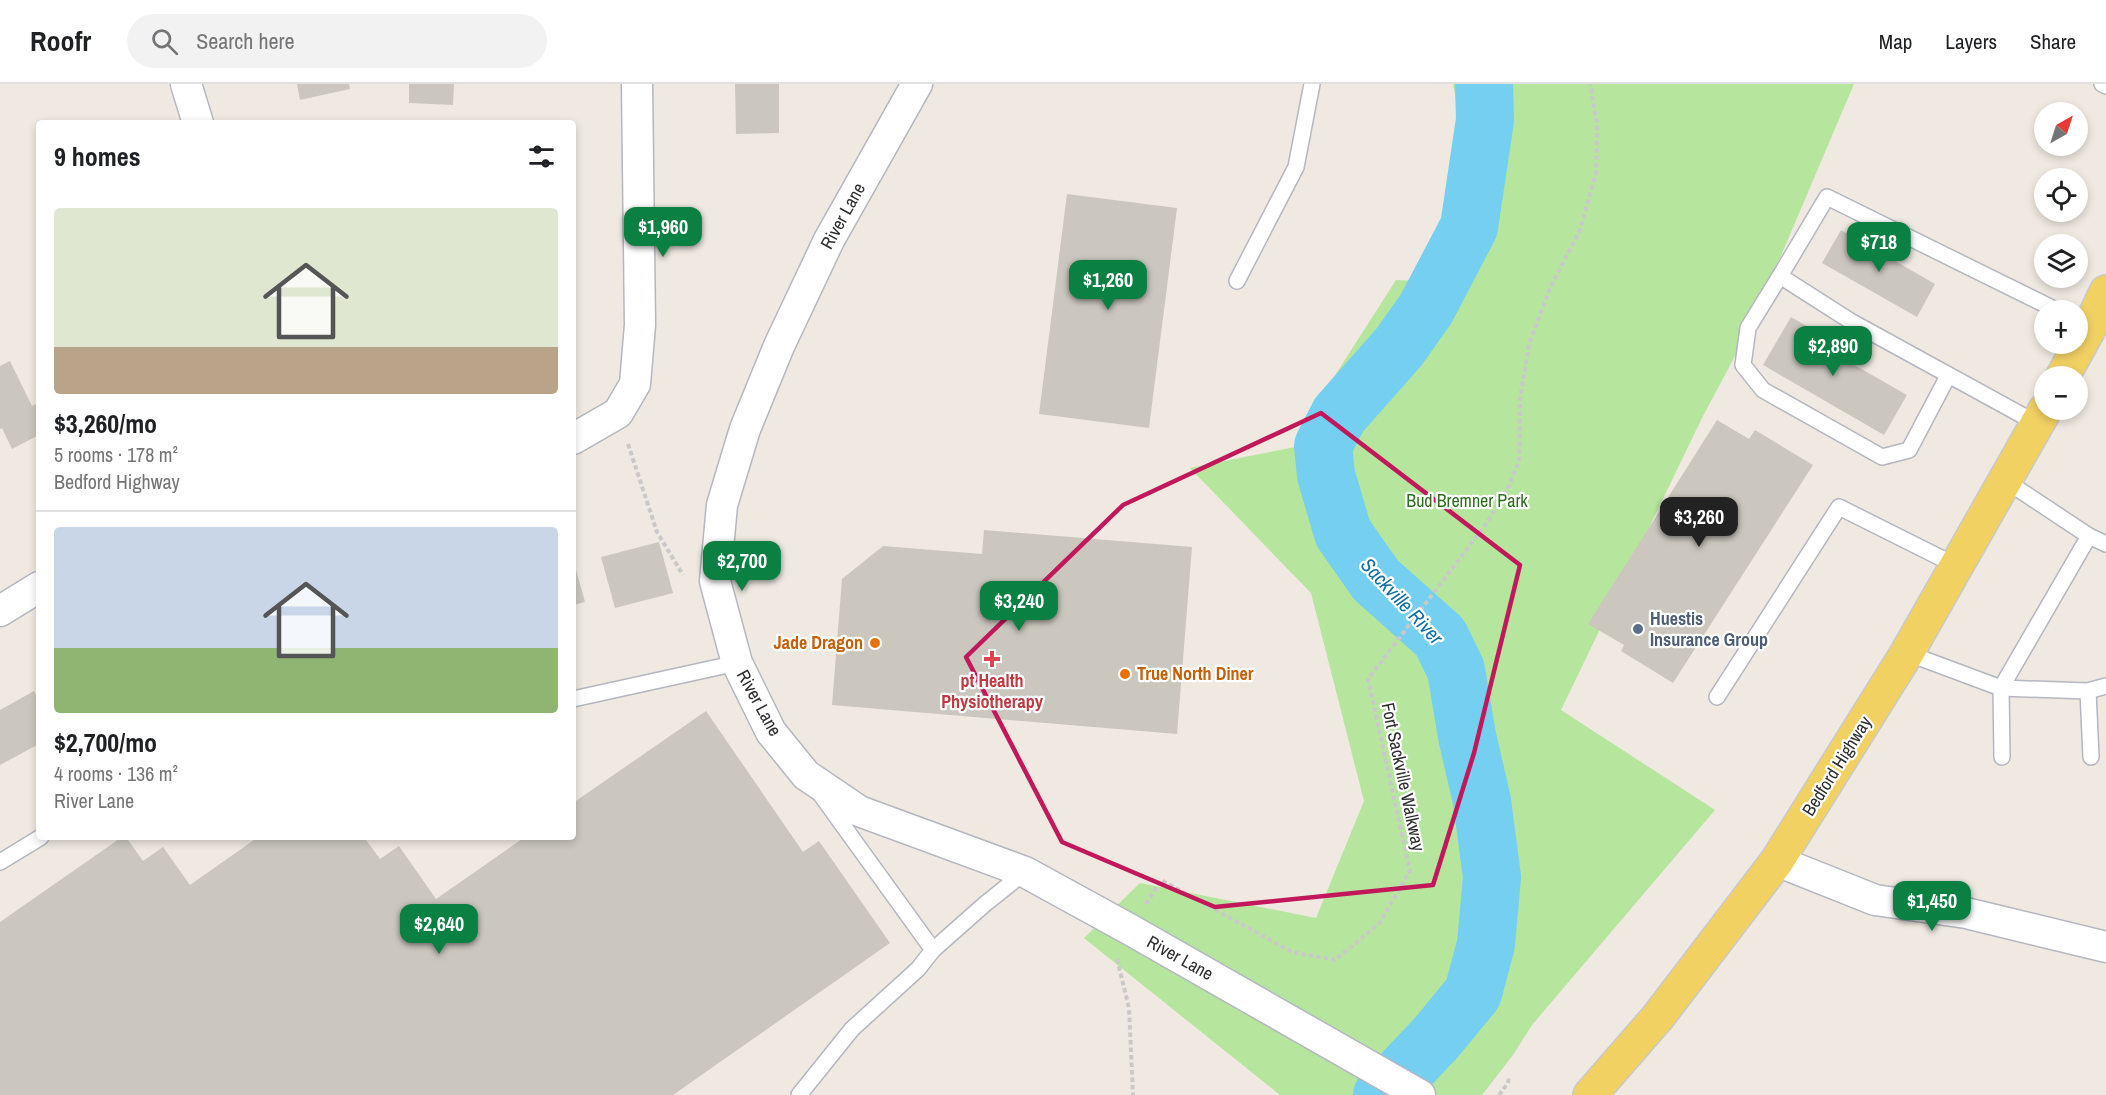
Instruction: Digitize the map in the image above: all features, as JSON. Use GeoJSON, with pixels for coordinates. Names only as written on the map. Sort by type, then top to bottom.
{"type":"FeatureCollection","features":[{"type":"Feature","properties":{"kind":"main road"},"geometry":{"type":"LineString","coordinates":[[2088,318],[2106,292]]}},
{"type":"Feature","properties":{"kind":"main road","name":"Bedford Highway"},"geometry":{"type":"LineString","coordinates":[[1590,1095],[1658,1017],[1777,861],[1907,653],[2039,420]]}},
{"type":"Feature","properties":{"kind":"street"},"geometry":{"type":"LineString","coordinates":[[186,84],[197,120]]}},
{"type":"Feature","properties":{"kind":"street"},"geometry":{"type":"LineString","coordinates":[[576,437],[618,413],[635,384],[640,325],[637,84]]}},
{"type":"Feature","properties":{"kind":"street","name":"River Lane"},"geometry":{"type":"LineString","coordinates":[[918,84],[829,240],[779,346],[745,429],[722,505],[715,580],[737,663],[771,732],[806,775],[859,811],[1024,872],[1130,929],[1420,1095]]}},
{"type":"Feature","properties":{"kind":"street"},"geometry":{"type":"LineString","coordinates":[[0,611],[36,589]]}},
{"type":"Feature","properties":{"kind":"street"},"geometry":{"type":"LineString","coordinates":[[1777,861],[1875,900],[1966,913],[2106,947]]}},
{"type":"Feature","properties":{"kind":"lane"},"geometry":{"type":"LineString","coordinates":[[1237,282],[1296,167],[1312,84]]}},
{"type":"Feature","properties":{"kind":"lane"},"geometry":{"type":"LineString","coordinates":[[1948,376],[1909,450],[1882,457],[1763,390],[1743,365],[1748,328],[1827,197],[2036,300]]}},
{"type":"Feature","properties":{"kind":"lane"},"geometry":{"type":"LineString","coordinates":[[1780,276],[1852,322],[1948,376],[2034,414]]}},
{"type":"Feature","properties":{"kind":"lane"},"geometry":{"type":"LineString","coordinates":[[2006,481],[2089,536],[2106,544]]}},
{"type":"Feature","properties":{"kind":"lane"},"geometry":{"type":"LineString","coordinates":[[1717,697],[1839,507],[1957,566]]}},
{"type":"Feature","properties":{"kind":"lane"},"geometry":{"type":"LineString","coordinates":[[2002,757],[2001,688],[2089,536]]}},
{"type":"Feature","properties":{"kind":"lane"},"geometry":{"type":"LineString","coordinates":[[1907,653],[2001,688],[2088,691],[2106,686]]}},
{"type":"Feature","properties":{"kind":"lane"},"geometry":{"type":"LineString","coordinates":[[576,698],[737,663]]}},
{"type":"Feature","properties":{"kind":"lane"},"geometry":{"type":"LineString","coordinates":[[2088,691],[2091,757]]}},
{"type":"Feature","properties":{"kind":"lane"},"geometry":{"type":"LineString","coordinates":[[806,775],[933,950]]}},
{"type":"Feature","properties":{"kind":"lane"},"geometry":{"type":"LineString","coordinates":[[0,862],[36,840]]}},
{"type":"Feature","properties":{"kind":"lane"},"geometry":{"type":"LineString","coordinates":[[799,1095],[852,1029],[918,969],[933,950],[1024,872]]}},
{"type":"Feature","properties":{"kind":"path","name":"Fort Sackville Walkway"},"geometry":{"type":"LineString","coordinates":[[1133,1095],[1129,1008],[1113,946],[1130,929],[1161,880],[1292,952],[1335,960],[1379,924],[1410,871],[1368,679],[1483,528],[1504,495],[1519,461],[1520,399],[1529,344],[1550,288],[1580,230],[1596,173],[1597,124],[1590,84]]}},
{"type":"Feature","properties":{"kind":"path"},"geometry":{"type":"LineString","coordinates":[[618,413],[657,532],[688,582]]}},
{"type":"Feature","properties":{"kind":"path"},"geometry":{"type":"LineString","coordinates":[[1499,1095],[1508,1083],[1509,1076]]}},
{"type":"Feature","properties":{"kind":"highlighted area"},"geometry":{"type":"Polygon","coordinates":[[[1321,413],[1520,565],[1474,753],[1433,885],[1215,907],[1062,842],[966,657],[1123,505],[1321,413]]]}},
{"type":"Feature","properties":{"kind":"green space","name":"Bud Bremner Park"},"geometry":{"type":"Polygon","coordinates":[[[1453,84],[1854,84],[1752,324],[1702,418],[1561,710],[1715,810],[1532,1025],[1513,1055],[1482,1095],[1280,1095],[1084,938],[1140,883],[1316,918],[1364,801],[1311,593],[1190,468],[1295,447],[1332,380],[1396,280],[1445,282],[1458,231],[1460,122],[1453,84]]]}},
{"type":"Feature","properties":{"kind":"building"},"geometry":{"type":"Polygon","coordinates":[[[297,84],[349,84],[350,89],[300,100],[297,84]]]}},
{"type":"Feature","properties":{"kind":"building"},"geometry":{"type":"Polygon","coordinates":[[[409,84],[454,84],[453,105],[409,103],[409,84]]]}},
{"type":"Feature","properties":{"kind":"building"},"geometry":{"type":"Polygon","coordinates":[[[735,84],[779,84],[779,133],[736,134],[735,84]]]}},
{"type":"Feature","properties":{"kind":"building"},"geometry":{"type":"Polygon","coordinates":[[[1067,194],[1177,208],[1149,428],[1039,414],[1067,194]]]}},
{"type":"Feature","properties":{"kind":"building"},"geometry":{"type":"Polygon","coordinates":[[[1841,230],[1935,284],[1917,317],[1822,263],[1841,230]]]}},
{"type":"Feature","properties":{"kind":"building"},"geometry":{"type":"Polygon","coordinates":[[[1791,317],[1835,342],[1830,351],[1907,395],[1884,435],[1763,365],[1791,317]]]}},
{"type":"Feature","properties":{"kind":"building"},"geometry":{"type":"Polygon","coordinates":[[[10,361],[32,406],[36,404],[36,437],[12,449],[2,428],[0,429],[0,366],[10,361]]]}},
{"type":"Feature","properties":{"kind":"building"},"geometry":{"type":"Polygon","coordinates":[[[1717,420],[1749,439],[1755,430],[1813,465],[1673,683],[1621,651],[1624,645],[1588,624],[1717,420]]]}},
{"type":"Feature","properties":{"kind":"building"},"geometry":{"type":"Polygon","coordinates":[[[984,530],[1192,547],[1177,734],[832,705],[842,579],[883,546],[982,554],[984,530]]]}},
{"type":"Feature","properties":{"kind":"building"},"geometry":{"type":"Polygon","coordinates":[[[659,542],[673,593],[615,608],[601,557],[659,542]]]}},
{"type":"Feature","properties":{"kind":"building"},"geometry":{"type":"Polygon","coordinates":[[[576,570],[585,602],[576,604],[576,570]]]}},
{"type":"Feature","properties":{"kind":"building"},"geometry":{"type":"Polygon","coordinates":[[[34,691],[36,695],[36,746],[0,765],[0,710],[34,691]]]}},
{"type":"Feature","properties":{"kind":"building"},"geometry":{"type":"Polygon","coordinates":[[[706,711],[803,852],[819,841],[890,943],[673,1095],[0,1095],[0,922],[118,840],[128,840],[143,861],[163,847],[190,885],[254,840],[366,840],[380,859],[399,846],[436,899],[521,840],[576,840],[576,801],[706,711]]]}},
{"type":"Feature","properties":{"kind":"waterway","name":"Sackville River"},"geometry":{"type":"LineString","coordinates":[[1382,1095],[1436,1038],[1473,993],[1486,944],[1492,877],[1482,801],[1467,736],[1456,670],[1440,637],[1376,580],[1343,533],[1326,475],[1323,446],[1339,415],[1399,347],[1426,309],[1469,227],[1485,120],[1484,84]]}},
{"type":"Feature","properties":{"kind":"place","name":"Huestis Insurance Group"},"geometry":{"type":"Point","coordinates":[1638,629]}},
{"type":"Feature","properties":{"kind":"place","name":"Jade Dragon"},"geometry":{"type":"Point","coordinates":[875,643]}},
{"type":"Feature","properties":{"kind":"place","name":"pt Health Physiotherapy"},"geometry":{"type":"Point","coordinates":[992,659]}},
{"type":"Feature","properties":{"kind":"place","name":"True North Diner"},"geometry":{"type":"Point","coordinates":[1125,674]}}]}
